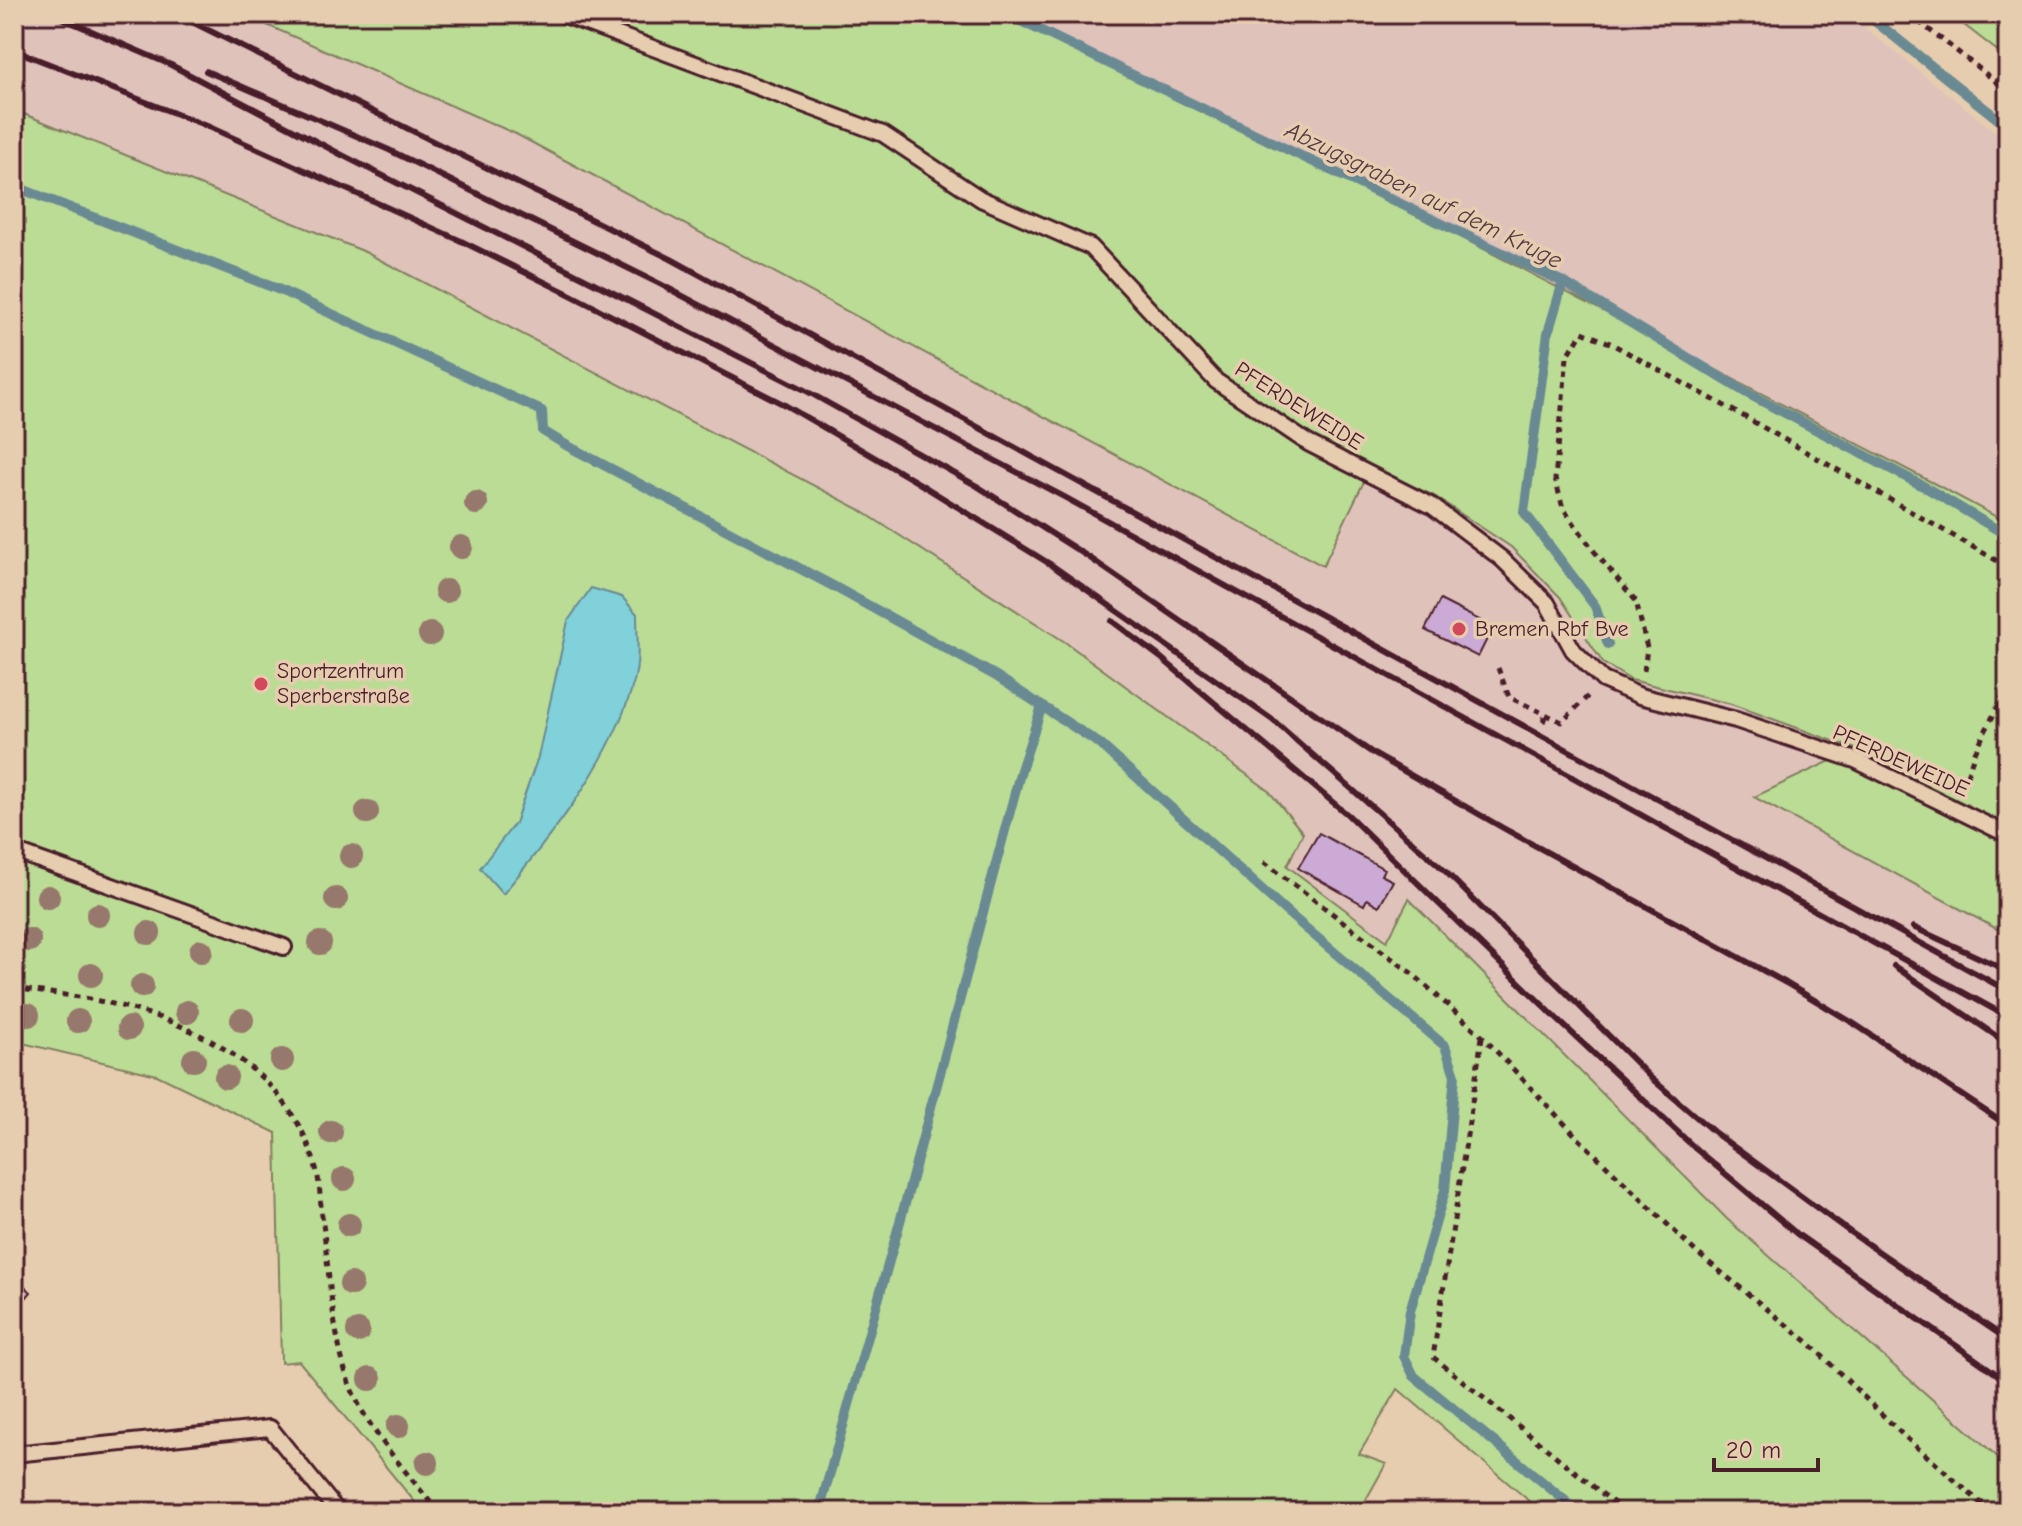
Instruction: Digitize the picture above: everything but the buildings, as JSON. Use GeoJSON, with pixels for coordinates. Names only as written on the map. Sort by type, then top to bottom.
{"type":"FeatureCollection","features":[{"type":"Feature","properties":{"kind":"lane","name":"PFERDEWEIDE"},"geometry":{"type":"LineString","coordinates":[[562,14],[883,134],[981,199],[1091,247],[1216,381],[1308,443],[1432,506],[1502,559],[1547,603],[1573,650],[1603,680],[1640,696],[1736,720],[1855,760],[2008,835]]}},
{"type":"Feature","properties":{"kind":"lane"},"geometry":{"type":"LineString","coordinates":[[14,851],[284,947]]}},
{"type":"Feature","properties":{"kind":"lane"},"geometry":{"type":"LineString","coordinates":[[14,1454],[270,1428],[338,1512]]}},
{"type":"Feature","properties":{"kind":"path"},"geometry":{"type":"LineString","coordinates":[[1909,14],[2008,91]]}},
{"type":"Feature","properties":{"kind":"path"},"geometry":{"type":"LineString","coordinates":[[1640,696],[1647,648],[1636,601],[1563,508],[1555,479],[1567,357],[1582,332],[1610,343],[1745,417],[2008,567]]}},
{"type":"Feature","properties":{"kind":"path"},"geometry":{"type":"LineString","coordinates":[[1498,668],[1509,697],[1562,722],[1603,680]]}},
{"type":"Feature","properties":{"kind":"path"},"geometry":{"type":"LineString","coordinates":[[1956,809],[1975,752],[2008,686]]}},
{"type":"Feature","properties":{"kind":"path"},"geometry":{"type":"LineString","coordinates":[[1543,722],[1546,714]]}},
{"type":"Feature","properties":{"kind":"path"},"geometry":{"type":"LineString","coordinates":[[1264,862],[1414,975],[1482,1036],[1579,1139],[1696,1252],[1809,1343],[1903,1435],[1991,1512]]}},
{"type":"Feature","properties":{"kind":"path"},"geometry":{"type":"LineString","coordinates":[[14,988],[104,1002],[178,1025],[231,1051],[272,1087],[300,1124],[316,1169],[336,1328],[348,1379],[368,1420],[438,1512]]}},
{"type":"Feature","properties":{"kind":"path"},"geometry":{"type":"LineString","coordinates":[[1482,1036],[1433,1357],[1625,1512]]}},
{"type":"Feature","properties":{"kind":"shaded area"},"geometry":{"type":"Polygon","coordinates":[[[14,14],[242,14],[516,134],[1323,566],[1371,467],[1434,496],[1511,547],[1560,597],[1603,663],[1631,680],[1731,704],[1857,749],[1755,798],[2008,935],[2008,1466],[1727,1219],[1409,900],[1387,941],[1287,865],[1303,833],[1268,790],[1065,642],[857,508],[363,251],[14,110],[14,14]]]}},
{"type":"Feature","properties":{"kind":"shaded area"},"geometry":{"type":"Polygon","coordinates":[[[1016,14],[1847,14],[2008,142],[2008,523],[1016,14]]]}},
{"type":"Feature","properties":{"kind":"green space"},"geometry":{"type":"Polygon","coordinates":[[[242,14],[1016,14],[1376,193],[1939,486],[2008,523],[2008,935],[1754,797],[1856,749],[1731,704],[1631,680],[1603,663],[1560,597],[1511,547],[1434,496],[1371,467],[1323,566],[516,134],[242,14]]]}},
{"type":"Feature","properties":{"kind":"green space"},"geometry":{"type":"Polygon","coordinates":[[[1950,14],[2008,14],[2008,59],[1950,14]]]}},
{"type":"Feature","properties":{"kind":"green space"},"geometry":{"type":"Polygon","coordinates":[[[14,110],[363,251],[857,508],[1065,642],[1268,790],[1303,833],[1287,866],[1387,941],[1409,899],[1727,1219],[2008,1466],[2008,1512],[1542,1512],[1398,1389],[1359,1454],[1386,1464],[1359,1512],[423,1512],[299,1361],[281,1363],[276,1133],[157,1075],[14,1041],[14,110]]]}},
{"type":"Feature","properties":{"kind":"water"},"geometry":{"type":"Polygon","coordinates":[[[591,588],[622,597],[637,614],[638,657],[634,681],[612,739],[597,767],[562,820],[503,894],[480,868],[515,823],[538,757],[568,621],[591,588]]]}},
{"type":"Feature","properties":{"kind":"waterway","name":"Abzugsgraben auf dem Kruge"},"geometry":{"type":"LineString","coordinates":[[1006,14],[1563,282],[1548,333],[1524,512],[1595,606],[1608,644]]}},
{"type":"Feature","properties":{"kind":"waterway"},"geometry":{"type":"LineString","coordinates":[[1866,14],[2008,127]]}},
{"type":"Feature","properties":{"kind":"waterway"},"geometry":{"type":"LineString","coordinates":[[14,186],[280,290],[542,411],[543,431],[566,445],[996,676],[1100,744],[1288,913],[1445,1046],[1455,1075],[1445,1190],[1410,1311],[1404,1356],[1414,1376],[1579,1512]]}},
{"type":"Feature","properties":{"kind":"waterway"},"geometry":{"type":"LineString","coordinates":[[1563,282],[1745,392],[1925,487],[2008,536]]}},
{"type":"Feature","properties":{"kind":"waterway"},"geometry":{"type":"LineString","coordinates":[[819,1512],[1021,770],[1042,706]]}},
{"type":"Feature","properties":{"kind":"railway"},"geometry":{"type":"LineString","coordinates":[[52,14],[171,65],[801,388],[977,486],[1090,558],[1374,754],[1786,983],[1853,1023],[2008,1126]]}},
{"type":"Feature","properties":{"kind":"railway"},"geometry":{"type":"LineString","coordinates":[[176,14],[671,259],[2008,991]]}},
{"type":"Feature","properties":{"kind":"railway"},"geometry":{"type":"LineString","coordinates":[[14,50],[207,126],[459,240],[569,294],[785,405],[1050,564],[1274,721],[1442,868],[1651,1078],[1715,1133],[1850,1232],[2008,1340]]}},
{"type":"Feature","properties":{"kind":"railway"},"geometry":{"type":"LineString","coordinates":[[206,71],[389,150],[660,284],[1066,498],[2008,1017]]}},
{"type":"Feature","properties":{"kind":"railway"},"geometry":{"type":"LineString","coordinates":[[1112,621],[1160,657],[1348,815],[1557,1019],[1697,1150],[1797,1234],[2008,1382]]}},
{"type":"Feature","properties":{"kind":"railway"},"geometry":{"type":"LineString","coordinates":[[1913,927],[2008,971]]}},
{"type":"Feature","properties":{"kind":"railway"},"geometry":{"type":"LineString","coordinates":[[1894,966],[2008,1044]]}},
{"type":"Feature","properties":{"kind":"place","name":"Bremen Rbf Bve"},"geometry":{"type":"Point","coordinates":[1459,629]}},
{"type":"Feature","properties":{"kind":"place","name":"Sportzentrum Sperberstraße"},"geometry":{"type":"Point","coordinates":[261,684]}}]}
